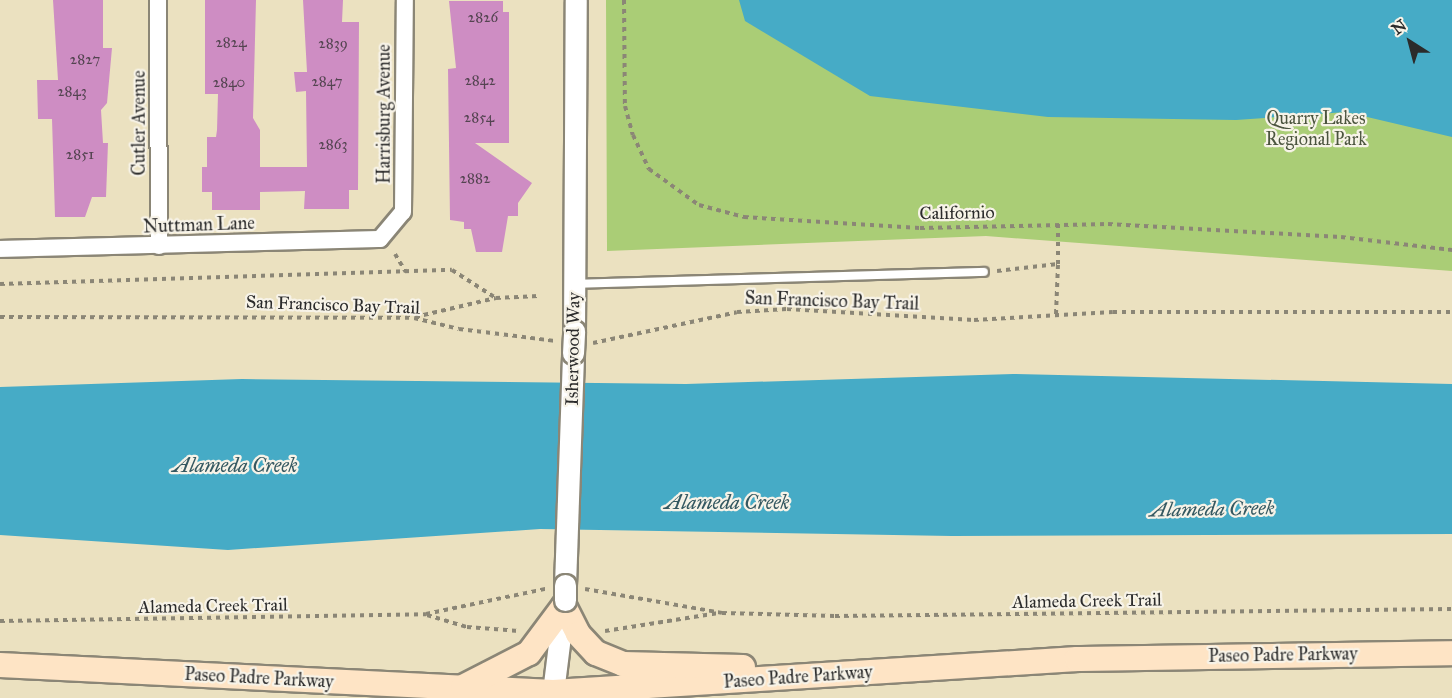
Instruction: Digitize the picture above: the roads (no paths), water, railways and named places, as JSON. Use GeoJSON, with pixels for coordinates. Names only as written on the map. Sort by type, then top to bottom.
{"type":"FeatureCollection","features":[{"type":"Feature","properties":{"kind":"main road"},"geometry":{"type":"LineString","coordinates":[[461,688],[529,653],[564,603]]}},
{"type":"Feature","properties":{"kind":"main road"},"geometry":{"type":"LineString","coordinates":[[564,603],[578,634],[596,653],[623,664],[737,666],[811,676]]}},
{"type":"Feature","properties":{"kind":"main road","name":"Paseo Padre Parkway"},"geometry":{"type":"LineString","coordinates":[[0,665],[461,688],[553,695],[1077,659],[1452,652]]}},
{"type":"Feature","properties":{"kind":"street","name":"Cutler Avenue"},"geometry":{"type":"LineString","coordinates":[[158,0],[159,246]]}},
{"type":"Feature","properties":{"kind":"street","name":"Harrisburg Avenue"},"geometry":{"type":"LineString","coordinates":[[394,226],[403,212],[405,0]]}},
{"type":"Feature","properties":{"kind":"street","name":"Isherwood Way"},"geometry":{"type":"LineString","coordinates":[[553,695],[564,603],[571,427],[576,0]]}},
{"type":"Feature","properties":{"kind":"street","name":"Nuttman Lane"},"geometry":{"type":"LineString","coordinates":[[0,249],[380,239],[394,226]]}},
{"type":"Feature","properties":{"kind":"lane"},"geometry":{"type":"LineString","coordinates":[[574,284],[984,272]]}},
{"type":"Feature","properties":{"kind":"water"},"geometry":{"type":"Polygon","coordinates":[[[739,0],[1452,0],[1452,137],[1346,112],[1236,120],[1048,117],[870,96],[745,21],[739,0]]]}},
{"type":"Feature","properties":{"kind":"water","name":"Alameda Creek"},"geometry":{"type":"Polygon","coordinates":[[[1013,374],[1452,384],[1452,534],[952,536],[540,529],[228,550],[0,535],[0,387],[242,379],[686,384],[1013,374]]]}},
{"type":"Feature","properties":{"kind":"park label","name":"Quarry Lakes Regional Park"},"geometry":{"type":"Point","coordinates":[1316,129]}}]}
